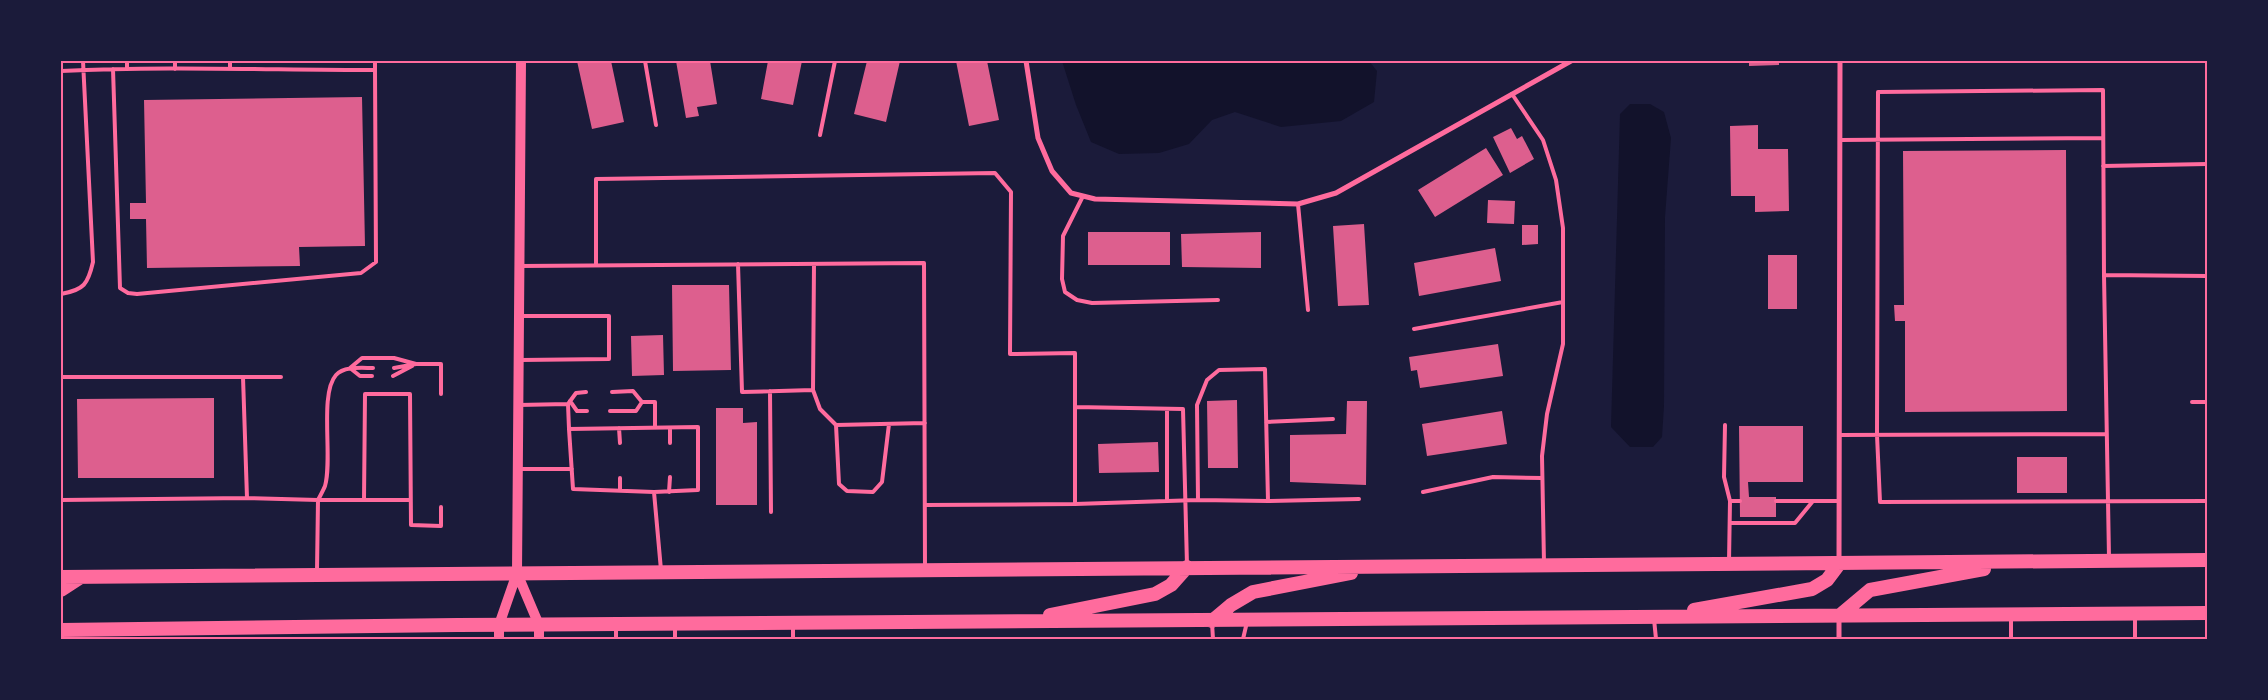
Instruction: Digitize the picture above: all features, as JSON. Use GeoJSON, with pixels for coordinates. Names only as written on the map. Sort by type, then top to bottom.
{"type":"FeatureCollection","features":[{"type":"Feature","properties":{"kind":"highway"},"geometry":{"type":"LineString","coordinates":[[61,577],[2207,560]]}},
{"type":"Feature","properties":{"kind":"highway"},"geometry":{"type":"LineString","coordinates":[[1840,616],[1870,590],[2024,562]]}},
{"type":"Feature","properties":{"kind":"highway"},"geometry":{"type":"LineString","coordinates":[[1654,617],[1812,589],[1827,580],[1840,564]]}},
{"type":"Feature","properties":{"kind":"highway"},"geometry":{"type":"LineString","coordinates":[[1212,621],[1231,605],[1253,592],[1384,566]]}},
{"type":"Feature","properties":{"kind":"highway"},"geometry":{"type":"LineString","coordinates":[[1018,622],[1155,594],[1171,585],[1187,567]]}},
{"type":"Feature","properties":{"kind":"highway"},"geometry":{"type":"LineString","coordinates":[[61,590],[82,577]]}},
{"type":"Feature","properties":{"kind":"highway"},"geometry":{"type":"LineString","coordinates":[[61,630],[616,632],[675,624],[2207,613]]}},
{"type":"Feature","properties":{"kind":"main road"},"geometry":{"type":"LineString","coordinates":[[499,632],[517,573],[521,61]]}},
{"type":"Feature","properties":{"kind":"main road"},"geometry":{"type":"LineString","coordinates":[[517,573],[539,632]]}},
{"type":"Feature","properties":{"kind":"street"},"geometry":{"type":"LineString","coordinates":[[1026,61],[1038,138],[1052,171],[1071,193],[1096,199],[1298,204],[1336,193],[1571,61]]}},
{"type":"Feature","properties":{"kind":"street"},"geometry":{"type":"LineString","coordinates":[[1840,61],[1840,564]]}},
{"type":"Feature","properties":{"kind":"street"},"geometry":{"type":"LineString","coordinates":[[1840,616],[1840,639]]}},
{"type":"Feature","properties":{"kind":"lane"},"geometry":{"type":"LineString","coordinates":[[61,294],[80,290],[87,281],[93,262],[83,61]]}},
{"type":"Feature","properties":{"kind":"lane"},"geometry":{"type":"LineString","coordinates":[[127,61],[127,69]]}},
{"type":"Feature","properties":{"kind":"lane"},"geometry":{"type":"LineString","coordinates":[[175,61],[175,69]]}},
{"type":"Feature","properties":{"kind":"lane"},"geometry":{"type":"LineString","coordinates":[[230,61],[230,69]]}},
{"type":"Feature","properties":{"kind":"lane"},"geometry":{"type":"LineString","coordinates":[[113,69],[120,288],[128,293],[137,294],[361,274],[376,262],[375,61]]}},
{"type":"Feature","properties":{"kind":"lane"},"geometry":{"type":"LineString","coordinates":[[644,61],[656,125]]}},
{"type":"Feature","properties":{"kind":"lane"},"geometry":{"type":"LineString","coordinates":[[820,135],[835,61]]}},
{"type":"Feature","properties":{"kind":"lane"},"geometry":{"type":"LineString","coordinates":[[61,70],[375,70]]}},
{"type":"Feature","properties":{"kind":"lane"},"geometry":{"type":"LineString","coordinates":[[2109,561],[2107,501],[2104,275],[2103,90],[1878,92],[1877,435],[1880,502],[2107,501],[2207,501]]}},
{"type":"Feature","properties":{"kind":"lane"},"geometry":{"type":"LineString","coordinates":[[1512,94],[1543,140],[1556,180],[1563,228],[1563,344],[1547,414],[1542,456],[1544,565]]}},
{"type":"Feature","properties":{"kind":"lane"},"geometry":{"type":"LineString","coordinates":[[1840,140],[2103,138]]}},
{"type":"Feature","properties":{"kind":"lane"},"geometry":{"type":"LineString","coordinates":[[2103,166],[2207,164]]}},
{"type":"Feature","properties":{"kind":"lane"},"geometry":{"type":"LineString","coordinates":[[596,265],[596,179],[995,173],[1011,192],[1010,354],[1075,353],[1075,504]]}},
{"type":"Feature","properties":{"kind":"lane"},"geometry":{"type":"LineString","coordinates":[[1083,196],[1063,236],[1062,279],[1065,292],[1077,300],[1092,303],[1218,300]]}},
{"type":"Feature","properties":{"kind":"lane"},"geometry":{"type":"LineString","coordinates":[[1298,204],[1308,310]]}},
{"type":"Feature","properties":{"kind":"lane"},"geometry":{"type":"LineString","coordinates":[[519,266],[924,263],[925,570]]}},
{"type":"Feature","properties":{"kind":"lane"},"geometry":{"type":"LineString","coordinates":[[738,264],[742,392],[813,390]]}},
{"type":"Feature","properties":{"kind":"lane"},"geometry":{"type":"LineString","coordinates":[[814,264],[813,390],[820,409],[836,425],[839,484],[847,491],[873,492],[882,482],[889,424]]}},
{"type":"Feature","properties":{"kind":"lane"},"geometry":{"type":"LineString","coordinates":[[2104,275],[2207,276]]}},
{"type":"Feature","properties":{"kind":"lane"},"geometry":{"type":"LineString","coordinates":[[1414,329],[1563,302]]}},
{"type":"Feature","properties":{"kind":"lane"},"geometry":{"type":"LineString","coordinates":[[519,316],[608,316],[608,359],[519,360]]}},
{"type":"Feature","properties":{"kind":"lane"},"geometry":{"type":"LineString","coordinates":[[317,575],[318,500],[325,486],[328,391],[336,375],[350,368],[362,358],[394,358],[416,364]]}},
{"type":"Feature","properties":{"kind":"lane"},"geometry":{"type":"LineString","coordinates":[[393,376],[416,364]]}},
{"type":"Feature","properties":{"kind":"lane"},"geometry":{"type":"LineString","coordinates":[[394,368],[416,364],[441,364],[441,394]]}},
{"type":"Feature","properties":{"kind":"lane"},"geometry":{"type":"LineString","coordinates":[[350,368],[373,368]]}},
{"type":"Feature","properties":{"kind":"lane"},"geometry":{"type":"LineString","coordinates":[[350,368],[360,376],[372,376]]}},
{"type":"Feature","properties":{"kind":"lane"},"geometry":{"type":"LineString","coordinates":[[1198,500],[1197,405],[1207,380],[1220,370],[1265,369],[1268,501]]}},
{"type":"Feature","properties":{"kind":"lane"},"geometry":{"type":"LineString","coordinates":[[243,377],[247,498]]}},
{"type":"Feature","properties":{"kind":"lane"},"geometry":{"type":"LineString","coordinates":[[61,378],[281,377]]}},
{"type":"Feature","properties":{"kind":"lane"},"geometry":{"type":"LineString","coordinates":[[770,391],[771,512]]}},
{"type":"Feature","properties":{"kind":"lane"},"geometry":{"type":"LineString","coordinates":[[569,429],[698,427],[698,490],[654,492],[573,489],[569,429],[569,403],[576,393],[586,392]]}},
{"type":"Feature","properties":{"kind":"lane"},"geometry":{"type":"LineString","coordinates":[[612,392],[633,392],[642,402],[655,402],[655,428]]}},
{"type":"Feature","properties":{"kind":"lane"},"geometry":{"type":"LineString","coordinates":[[364,500],[365,394],[410,394],[411,525],[441,526],[441,507]]}},
{"type":"Feature","properties":{"kind":"lane"},"geometry":{"type":"LineString","coordinates":[[610,411],[636,411],[642,402]]}},
{"type":"Feature","properties":{"kind":"lane"},"geometry":{"type":"LineString","coordinates":[[2192,402],[2207,402]]}},
{"type":"Feature","properties":{"kind":"lane"},"geometry":{"type":"LineString","coordinates":[[518,405],[569,403],[577,411],[588,411]]}},
{"type":"Feature","properties":{"kind":"lane"},"geometry":{"type":"LineString","coordinates":[[1076,407],[1183,409],[1187,567]]}},
{"type":"Feature","properties":{"kind":"lane"},"geometry":{"type":"LineString","coordinates":[[1167,409],[1167,500]]}},
{"type":"Feature","properties":{"kind":"lane"},"geometry":{"type":"LineString","coordinates":[[1266,422],[1333,419]]}},
{"type":"Feature","properties":{"kind":"lane"},"geometry":{"type":"LineString","coordinates":[[836,425],[924,424]]}},
{"type":"Feature","properties":{"kind":"lane"},"geometry":{"type":"LineString","coordinates":[[1725,425],[1724,477],[1730,501],[1729,564]]}},
{"type":"Feature","properties":{"kind":"lane"},"geometry":{"type":"LineString","coordinates":[[619,428],[620,443]]}},
{"type":"Feature","properties":{"kind":"lane"},"geometry":{"type":"LineString","coordinates":[[670,428],[670,443]]}},
{"type":"Feature","properties":{"kind":"lane"},"geometry":{"type":"LineString","coordinates":[[1840,435],[2107,434]]}},
{"type":"Feature","properties":{"kind":"lane"},"geometry":{"type":"LineString","coordinates":[[518,469],[572,469]]}},
{"type":"Feature","properties":{"kind":"lane"},"geometry":{"type":"LineString","coordinates":[[669,492],[670,477]]}},
{"type":"Feature","properties":{"kind":"lane"},"geometry":{"type":"LineString","coordinates":[[1423,492],[1493,477],[1542,478]]}},
{"type":"Feature","properties":{"kind":"lane"},"geometry":{"type":"LineString","coordinates":[[620,478],[620,491]]}},
{"type":"Feature","properties":{"kind":"lane"},"geometry":{"type":"LineString","coordinates":[[654,492],[661,572]]}},
{"type":"Feature","properties":{"kind":"lane"},"geometry":{"type":"LineString","coordinates":[[61,500],[247,498],[410,500]]}},
{"type":"Feature","properties":{"kind":"lane"},"geometry":{"type":"LineString","coordinates":[[925,506],[1075,504],[1167,500],[1268,501],[1359,499]]}},
{"type":"Feature","properties":{"kind":"lane"},"geometry":{"type":"LineString","coordinates":[[1730,501],[1740,500]]}},
{"type":"Feature","properties":{"kind":"lane"},"geometry":{"type":"LineString","coordinates":[[1776,500],[1840,500]]}},
{"type":"Feature","properties":{"kind":"lane"},"geometry":{"type":"LineString","coordinates":[[1730,523],[1794,524],[1813,500]]}},
{"type":"Feature","properties":{"kind":"lane"},"geometry":{"type":"LineString","coordinates":[[2135,614],[2135,639]]}},
{"type":"Feature","properties":{"kind":"lane"},"geometry":{"type":"LineString","coordinates":[[2011,639],[2012,615]]}},
{"type":"Feature","properties":{"kind":"lane"},"geometry":{"type":"LineString","coordinates":[[1654,617],[1656,639]]}},
{"type":"Feature","properties":{"kind":"lane"},"geometry":{"type":"LineString","coordinates":[[1243,639],[1248,620]]}},
{"type":"Feature","properties":{"kind":"lane"},"geometry":{"type":"LineString","coordinates":[[1212,621],[1213,639]]}},
{"type":"Feature","properties":{"kind":"lane"},"geometry":{"type":"LineString","coordinates":[[675,624],[675,639]]}},
{"type":"Feature","properties":{"kind":"lane"},"geometry":{"type":"LineString","coordinates":[[793,624],[793,639]]}},
{"type":"Feature","properties":{"kind":"shaded area"},"geometry":{"type":"Polygon","coordinates":[[[1062,61],[1369,61],[1377,71],[1374,102],[1341,121],[1281,127],[1235,112],[1212,120],[1189,144],[1159,153],[1119,154],[1091,142],[1076,105],[1062,61]]]}},
{"type":"Feature","properties":{"kind":"shaded area"},"geometry":{"type":"Polygon","coordinates":[[[1630,104],[1650,104],[1664,112],[1671,138],[1665,217],[1664,406],[1662,437],[1653,447],[1630,447],[1611,427],[1620,114],[1630,104]]]}},
{"type":"Feature","properties":{"kind":"building"},"geometry":{"type":"Polygon","coordinates":[[[577,61],[611,61],[624,122],[592,129],[577,61]]]}},
{"type":"Feature","properties":{"kind":"building"},"geometry":{"type":"Polygon","coordinates":[[[676,61],[710,61],[717,104],[697,107],[699,116],[686,118],[676,61]]]}},
{"type":"Feature","properties":{"kind":"building"},"geometry":{"type":"Polygon","coordinates":[[[768,61],[802,61],[793,105],[761,99],[768,61]]]}},
{"type":"Feature","properties":{"kind":"building"},"geometry":{"type":"Polygon","coordinates":[[[867,61],[900,61],[886,122],[854,114],[867,61]]]}},
{"type":"Feature","properties":{"kind":"building"},"geometry":{"type":"Polygon","coordinates":[[[956,61],[987,61],[999,120],[969,126],[956,61]]]}},
{"type":"Feature","properties":{"kind":"building"},"geometry":{"type":"Polygon","coordinates":[[[1749,61],[1779,61],[1779,65],[1749,66],[1749,61]]]}},
{"type":"Feature","properties":{"kind":"building"},"geometry":{"type":"Polygon","coordinates":[[[362,97],[365,246],[299,247],[300,266],[147,268],[146,219],[130,219],[130,203],[146,203],[144,100],[362,97]]]}},
{"type":"Feature","properties":{"kind":"building"},"geometry":{"type":"Polygon","coordinates":[[[1758,125],[1758,149],[1788,149],[1789,211],[1755,212],[1755,196],[1731,196],[1730,126],[1758,125]]]}},
{"type":"Feature","properties":{"kind":"building"},"geometry":{"type":"Polygon","coordinates":[[[1511,128],[1517,139],[1522,136],[1534,159],[1510,173],[1493,137],[1511,128]]]}},
{"type":"Feature","properties":{"kind":"building"},"geometry":{"type":"Polygon","coordinates":[[[1486,148],[1503,175],[1435,217],[1418,190],[1486,148]]]}},
{"type":"Feature","properties":{"kind":"building"},"geometry":{"type":"Polygon","coordinates":[[[2066,150],[2067,411],[1905,412],[1905,321],[1895,321],[1894,305],[1904,305],[1903,151],[2066,150]]]}},
{"type":"Feature","properties":{"kind":"building"},"geometry":{"type":"Polygon","coordinates":[[[1488,200],[1515,201],[1514,224],[1487,223],[1488,200]]]}},
{"type":"Feature","properties":{"kind":"building"},"geometry":{"type":"Polygon","coordinates":[[[1364,224],[1369,305],[1338,306],[1333,226],[1364,224]]]}},
{"type":"Feature","properties":{"kind":"building"},"geometry":{"type":"Polygon","coordinates":[[[1522,225],[1538,225],[1538,244],[1522,245],[1522,225]]]}},
{"type":"Feature","properties":{"kind":"building"},"geometry":{"type":"Polygon","coordinates":[[[1088,232],[1170,232],[1170,265],[1088,265],[1088,232]]]}},
{"type":"Feature","properties":{"kind":"building"},"geometry":{"type":"Polygon","coordinates":[[[1261,232],[1261,268],[1182,267],[1181,234],[1261,232]]]}},
{"type":"Feature","properties":{"kind":"building"},"geometry":{"type":"Polygon","coordinates":[[[1495,248],[1501,281],[1419,296],[1414,263],[1495,248]]]}},
{"type":"Feature","properties":{"kind":"building"},"geometry":{"type":"Polygon","coordinates":[[[1768,255],[1797,255],[1797,309],[1768,309],[1768,255]]]}},
{"type":"Feature","properties":{"kind":"building"},"geometry":{"type":"Polygon","coordinates":[[[672,285],[729,285],[731,370],[673,371],[672,285]]]}},
{"type":"Feature","properties":{"kind":"building"},"geometry":{"type":"Polygon","coordinates":[[[663,335],[664,375],[632,376],[631,336],[663,335]]]}},
{"type":"Feature","properties":{"kind":"building"},"geometry":{"type":"Polygon","coordinates":[[[1498,344],[1503,376],[1420,388],[1417,370],[1411,371],[1409,357],[1498,344]]]}},
{"type":"Feature","properties":{"kind":"building"},"geometry":{"type":"Polygon","coordinates":[[[214,398],[214,478],[78,478],[77,399],[214,398]]]}},
{"type":"Feature","properties":{"kind":"building"},"geometry":{"type":"Polygon","coordinates":[[[1237,400],[1238,468],[1208,468],[1207,401],[1237,400]]]}},
{"type":"Feature","properties":{"kind":"building"},"geometry":{"type":"Polygon","coordinates":[[[1347,401],[1367,401],[1366,485],[1290,482],[1290,435],[1346,434],[1347,401]]]}},
{"type":"Feature","properties":{"kind":"building"},"geometry":{"type":"Polygon","coordinates":[[[716,408],[743,408],[743,423],[757,422],[757,505],[716,505],[716,408]]]}},
{"type":"Feature","properties":{"kind":"building"},"geometry":{"type":"Polygon","coordinates":[[[1502,411],[1507,444],[1427,456],[1422,424],[1502,411]]]}},
{"type":"Feature","properties":{"kind":"building"},"geometry":{"type":"Polygon","coordinates":[[[1739,426],[1803,426],[1803,482],[1748,482],[1749,497],[1776,497],[1776,517],[1740,517],[1739,426]]]}},
{"type":"Feature","properties":{"kind":"building"},"geometry":{"type":"Polygon","coordinates":[[[1158,442],[1159,472],[1099,473],[1098,444],[1158,442]]]}},
{"type":"Feature","properties":{"kind":"building"},"geometry":{"type":"Polygon","coordinates":[[[2017,457],[2067,457],[2067,493],[2017,493],[2017,457]]]}}]}
